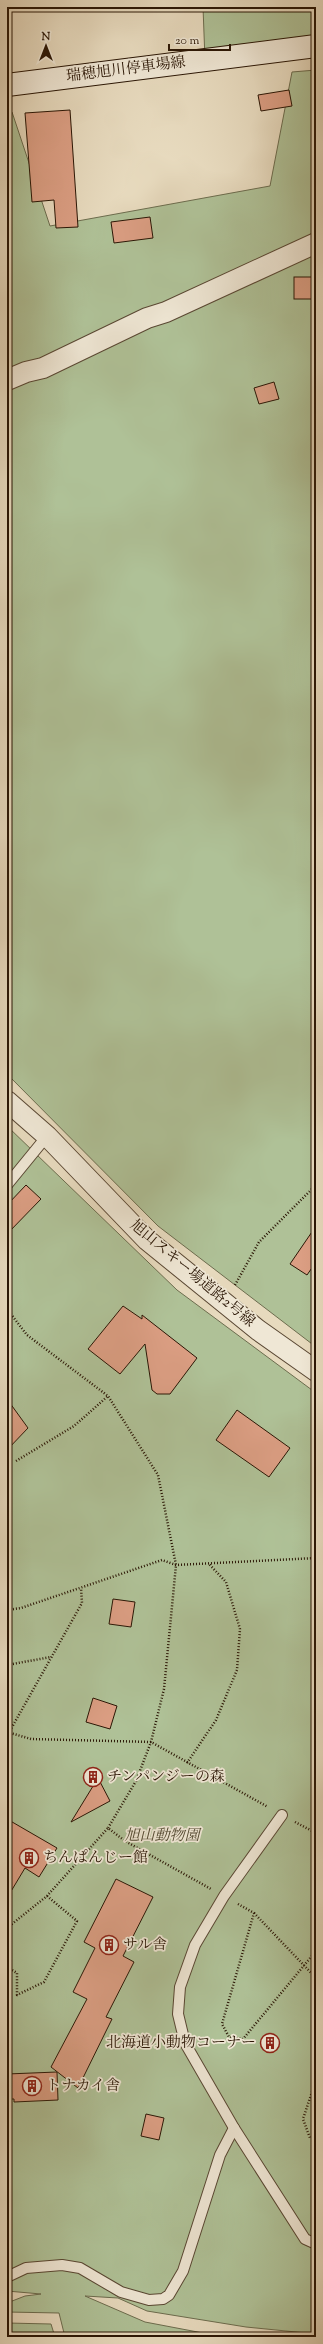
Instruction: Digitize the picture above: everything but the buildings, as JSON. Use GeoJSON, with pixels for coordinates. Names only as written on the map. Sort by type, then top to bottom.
{"type":"FeatureCollection","features":[{"type":"Feature","properties":{"kind":"main road","name":"瑞穂旭川停車場線"},"geometry":{"type":"LineString","coordinates":[[7,85],[316,46]]}},
{"type":"Feature","properties":{"kind":"street"},"geometry":{"type":"LineString","coordinates":[[7,380],[26,372],[43,368],[146,318],[166,312],[316,243]]}},
{"type":"Feature","properties":{"kind":"street","name":"旭山スキー場道路2号線"},"geometry":{"type":"LineString","coordinates":[[7,1101],[47,1136],[147,1240],[258,1330],[316,1371]]}},
{"type":"Feature","properties":{"kind":"lane"},"geometry":{"type":"LineString","coordinates":[[7,1185],[47,1136]]}},
{"type":"Feature","properties":{"kind":"lane"},"geometry":{"type":"LineString","coordinates":[[282,1815],[224,1896],[194,1945],[180,1987],[178,2014],[185,2043],[234,2128],[305,2239],[316,2244]]}},
{"type":"Feature","properties":{"kind":"lane"},"geometry":{"type":"LineString","coordinates":[[7,2277],[26,2268],[62,2265],[80,2268],[128,2294],[148,2300],[163,2299],[169,2295],[183,2271],[220,2155],[234,2128]]}},
{"type":"Feature","properties":{"kind":"path"},"geometry":{"type":"LineString","coordinates":[[233,1288],[259,1242],[316,1185]]}},
{"type":"Feature","properties":{"kind":"path"},"geometry":{"type":"LineString","coordinates":[[7,1309],[27,1335],[108,1396],[158,1475],[176,1565],[164,1688],[152,1742],[136,1781],[108,1828],[47,1896],[7,1928]]}},
{"type":"Feature","properties":{"kind":"path"},"geometry":{"type":"LineString","coordinates":[[16,1461],[74,1426],[108,1396]]}},
{"type":"Feature","properties":{"kind":"path"},"geometry":{"type":"LineString","coordinates":[[7,1610],[21,1608],[162,1560],[176,1565],[316,1558]]}},
{"type":"Feature","properties":{"kind":"path"},"geometry":{"type":"LineString","coordinates":[[187,1763],[216,1720],[237,1670],[240,1629],[226,1582],[209,1564]]}},
{"type":"Feature","properties":{"kind":"path"},"geometry":{"type":"LineString","coordinates":[[7,1736],[82,1604],[81,1588]]}},
{"type":"Feature","properties":{"kind":"path"},"geometry":{"type":"LineString","coordinates":[[7,1665],[52,1657]]}},
{"type":"Feature","properties":{"kind":"path"},"geometry":{"type":"LineString","coordinates":[[8,1732],[31,1739],[152,1742],[316,1834]]}},
{"type":"Feature","properties":{"kind":"path"},"geometry":{"type":"LineString","coordinates":[[108,1828],[125,1841],[254,1913],[305,1964],[316,1978]]}},
{"type":"Feature","properties":{"kind":"path"},"geometry":{"type":"LineString","coordinates":[[7,1967],[17,1973],[17,1994],[44,1982],[77,1921],[47,1896]]}},
{"type":"Feature","properties":{"kind":"path"},"geometry":{"type":"LineString","coordinates":[[254,1913],[222,2024],[229,2036],[243,2039],[316,1951]]}},
{"type":"Feature","properties":{"kind":"path"},"geometry":{"type":"LineString","coordinates":[[316,2080],[303,2119],[310,2138],[316,2138]]}},
{"type":"Feature","properties":{"kind":"green space"},"geometry":{"type":"Polygon","coordinates":[[[203,7],[316,7],[316,46],[205,60],[203,7]]]}},
{"type":"Feature","properties":{"kind":"green space"},"geometry":{"type":"Polygon","coordinates":[[[316,70],[316,1347],[158,1226],[7,1074],[7,112],[12,112],[50,226],[270,186],[292,72],[316,70]]]}},
{"type":"Feature","properties":{"kind":"green space","name":"旭山動物園"},"geometry":{"type":"Polygon","coordinates":[[[7,1126],[177,1290],[316,1393],[316,2334],[246,2327],[147,2311],[118,2298],[85,2296],[145,2322],[224,2337],[65,2337],[59,2313],[7,2312],[7,2303],[25,2296],[41,2294],[7,2291],[7,1126]]]}},
{"type":"Feature","properties":{"kind":"green space"},"geometry":{"type":"Polygon","coordinates":[[[7,2323],[51,2324],[55,2337],[7,2337],[7,2323]]]}},
{"type":"Feature","properties":{"kind":"place","name":"チンパンジーの森"},"geometry":{"type":"Point","coordinates":[93,1777]}},
{"type":"Feature","properties":{"kind":"place","name":"ちんぱんじー館"},"geometry":{"type":"Point","coordinates":[29,1858]}},
{"type":"Feature","properties":{"kind":"place","name":"サル舎"},"geometry":{"type":"Point","coordinates":[109,1945]}},
{"type":"Feature","properties":{"kind":"place","name":"北海道小動物コーナー"},"geometry":{"type":"Point","coordinates":[270,2043]}},
{"type":"Feature","properties":{"kind":"place","name":"トナカイ舎"},"geometry":{"type":"Point","coordinates":[32,2086]}}]}
